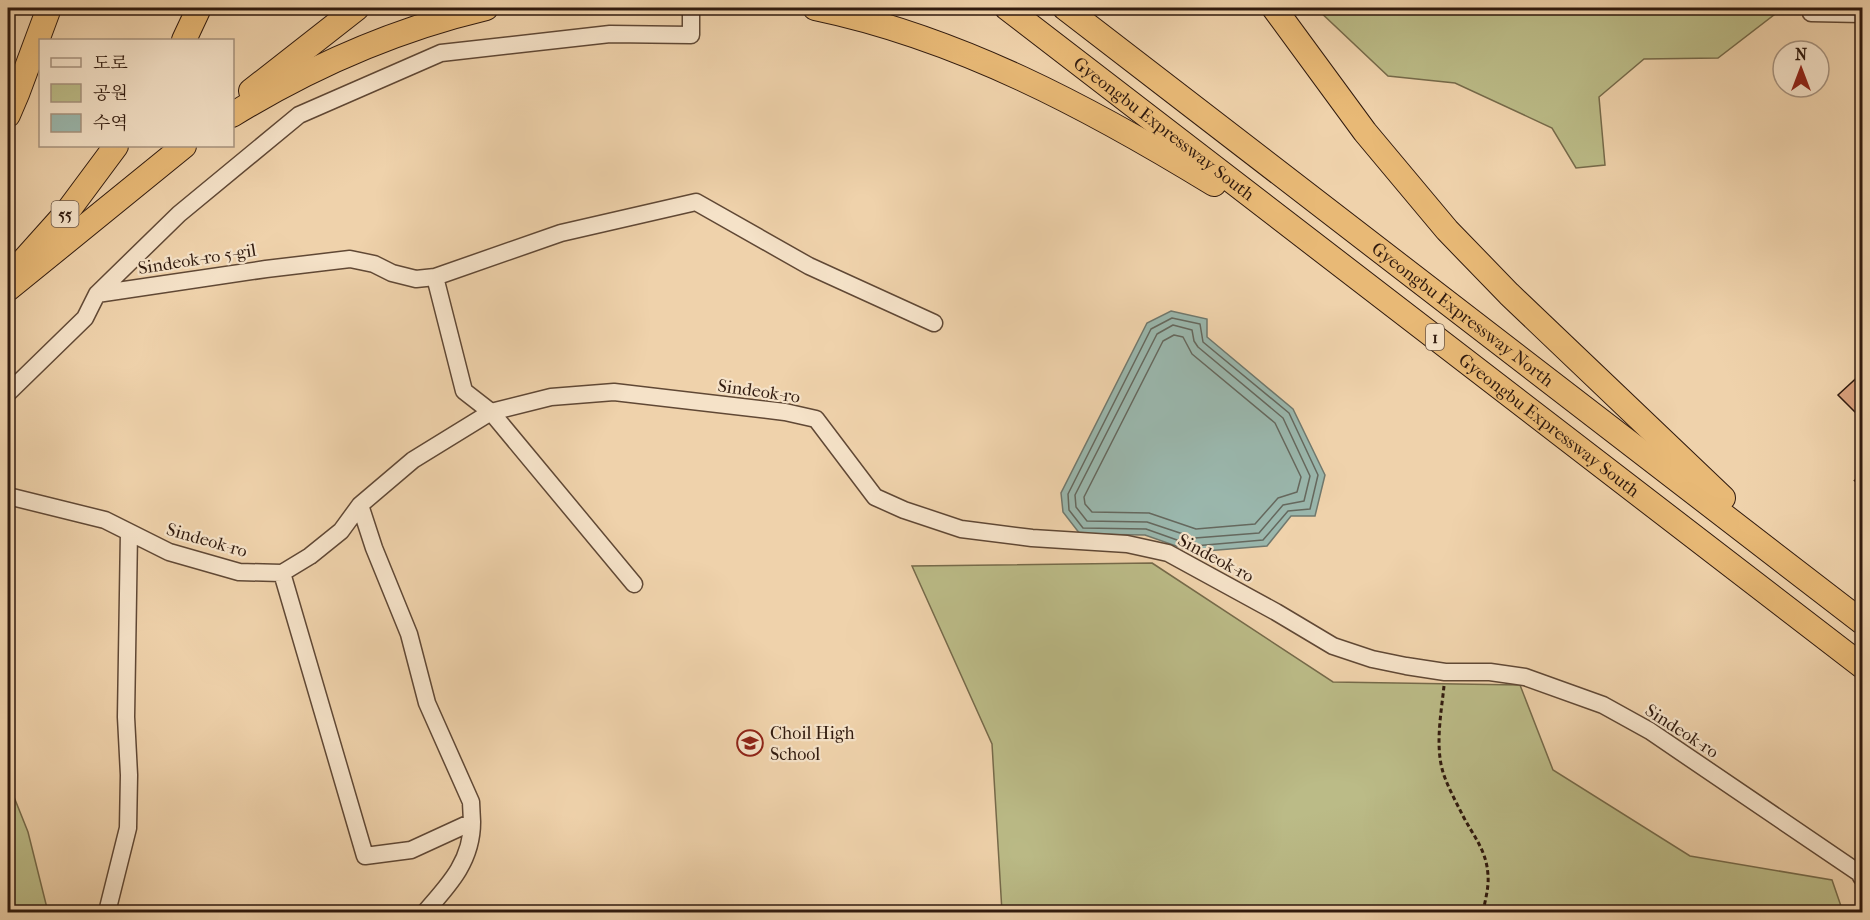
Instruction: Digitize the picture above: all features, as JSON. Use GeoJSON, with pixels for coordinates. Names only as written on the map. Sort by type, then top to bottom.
{"type":"FeatureCollection","features":[{"type":"Feature","properties":{"kind":"highway"},"geometry":{"type":"LineString","coordinates":[[8,115],[49,8]]}},
{"type":"Feature","properties":{"kind":"highway"},"geometry":{"type":"LineString","coordinates":[[184,39],[199,8]]}},
{"type":"Feature","properties":{"kind":"highway"},"geometry":{"type":"LineString","coordinates":[[234,104],[357,8]]}},
{"type":"Feature","properties":{"kind":"highway"},"geometry":{"type":"LineString","coordinates":[[234,114],[279,88],[349,55],[416,28],[486,8]]}},
{"type":"Feature","properties":{"kind":"highway"},"geometry":{"type":"LineString","coordinates":[[815,8],[867,21],[947,47],[1062,97],[1151,146],[1338,262]]}},
{"type":"Feature","properties":{"kind":"highway","name":"Gyeongbu Expressway South"},"geometry":{"type":"LineString","coordinates":[[1007,8],[1863,666]]}},
{"type":"Feature","properties":{"kind":"highway","name":"Gyeongbu Expressway North"},"geometry":{"type":"LineString","coordinates":[[1065,8],[1863,622]]}},
{"type":"Feature","properties":{"kind":"highway"},"geometry":{"type":"LineString","coordinates":[[1274,8],[1382,153],[1469,253],[1509,294],[1818,588]]}},
{"type":"Feature","properties":{"kind":"highway","name":"55"},"geometry":{"type":"LineString","coordinates":[[8,277],[67,212],[115,147]]}},
{"type":"Feature","properties":{"kind":"highway"},"geometry":{"type":"LineString","coordinates":[[8,289],[184,147]]}},
{"type":"Feature","properties":{"kind":"street"},"geometry":{"type":"LineString","coordinates":[[8,393],[85,318],[97,294],[179,214],[299,115],[441,53],[610,34],[691,35],[691,9]]}},
{"type":"Feature","properties":{"kind":"street"},"geometry":{"type":"LineString","coordinates":[[1812,13],[1863,14]]}},
{"type":"Feature","properties":{"kind":"street"},"geometry":{"type":"LineString","coordinates":[[634,584],[491,412],[464,391],[435,277],[561,233],[696,202],[809,266],[934,323]]}},
{"type":"Feature","properties":{"kind":"street","name":"Sindeok-ro 5-gil"},"geometry":{"type":"LineString","coordinates":[[97,294],[350,259],[374,264],[392,273],[416,279],[435,277]]}},
{"type":"Feature","properties":{"kind":"street","name":"Sindeok-ro"},"geometry":{"type":"LineString","coordinates":[[8,496],[105,520],[169,552],[239,572],[282,573],[310,556],[341,531],[360,505],[413,460],[491,412],[551,397],[614,392],[785,412],[816,418],[875,497],[904,510],[962,529],[1032,538],[1127,544],[1168,553],[1333,646],[1372,659],[1445,672],[1490,672],[1525,676],[1603,705],[1650,731],[1859,873],[1863,878]]}},
{"type":"Feature","properties":{"kind":"street"},"geometry":{"type":"LineString","coordinates":[[360,505],[374,548],[409,634],[427,703],[471,802],[471,840],[460,870],[425,912]]}},
{"type":"Feature","properties":{"kind":"street"},"geometry":{"type":"LineString","coordinates":[[107,912],[128,828],[129,775],[126,717],[129,532]]}},
{"type":"Feature","properties":{"kind":"street"},"geometry":{"type":"LineString","coordinates":[[282,573],[365,856],[411,850],[472,822]]}},
{"type":"Feature","properties":{"kind":"path"},"geometry":{"type":"LineString","coordinates":[[1445,672],[1440,755],[1445,777],[1484,856],[1489,877],[1483,912]]}},
{"type":"Feature","properties":{"kind":"green space"},"geometry":{"type":"Polygon","coordinates":[[[1316,8],[1780,8],[1718,58],[1644,59],[1599,97],[1605,165],[1576,168],[1552,128],[1455,83],[1388,76],[1316,8]]]}},
{"type":"Feature","properties":{"kind":"green space"},"geometry":{"type":"Polygon","coordinates":[[[1152,563],[1333,682],[1520,685],[1553,770],[1690,856],[1832,880],[1843,912],[1002,912],[992,744],[912,566],[1152,563]]]}},
{"type":"Feature","properties":{"kind":"green space"},"geometry":{"type":"Polygon","coordinates":[[[8,782],[28,832],[48,912],[8,912],[8,782]]]}},
{"type":"Feature","properties":{"kind":"water"},"geometry":{"type":"Polygon","coordinates":[[[1171,311],[1207,319],[1207,337],[1293,409],[1325,475],[1315,516],[1291,516],[1267,546],[1193,552],[1145,535],[1080,534],[1063,512],[1061,493],[1147,323],[1171,311]]]}},
{"type":"Feature","properties":{"kind":"building"},"geometry":{"type":"Polygon","coordinates":[[[1863,372],[1863,420],[1838,395],[1863,372]]]}},
{"type":"Feature","properties":{"kind":"railway"},"geometry":{"type":"LineString","coordinates":[[1855,479],[1862,486]]}},
{"type":"Feature","properties":{"kind":"place","name":"Choil High School"},"geometry":{"type":"Point","coordinates":[750,743]}}]}
